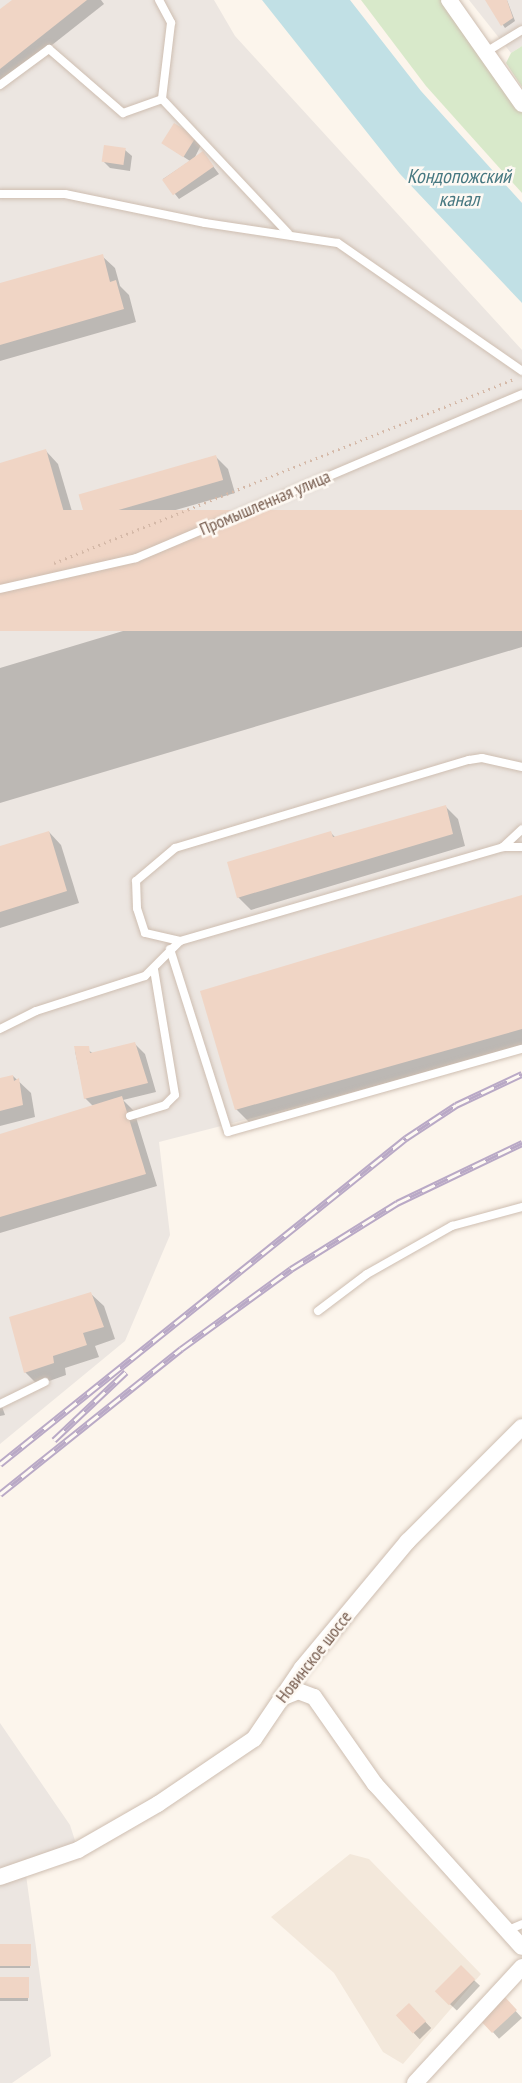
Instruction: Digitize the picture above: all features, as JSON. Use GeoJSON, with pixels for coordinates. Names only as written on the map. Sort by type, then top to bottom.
{"type":"FeatureCollection","features":[{"type":"Feature","properties":{"kind":"street"},"geometry":{"type":"LineString","coordinates":[[449,0],[522,104]]}},
{"type":"Feature","properties":{"kind":"street","name":"Новинское шоссе"},"geometry":{"type":"LineString","coordinates":[[0,1877],[78,1850],[158,1804],[254,1738],[281,1698],[408,1541],[522,1427]]}},
{"type":"Feature","properties":{"kind":"street"},"geometry":{"type":"LineString","coordinates":[[281,1698],[298,1691],[314,1697],[375,1784],[515,1927],[522,1947]]}},
{"type":"Feature","properties":{"kind":"street"},"geometry":{"type":"LineString","coordinates":[[415,2083],[522,1967]]}},
{"type":"Feature","properties":{"kind":"lane"},"geometry":{"type":"LineString","coordinates":[[159,0],[171,23],[162,99],[288,233]]}},
{"type":"Feature","properties":{"kind":"lane"},"geometry":{"type":"LineString","coordinates":[[486,52],[522,30]]}},
{"type":"Feature","properties":{"kind":"lane"},"geometry":{"type":"LineString","coordinates":[[0,85],[49,49],[123,113],[162,99]]}},
{"type":"Feature","properties":{"kind":"lane"},"geometry":{"type":"LineString","coordinates":[[0,194],[65,194],[205,224],[288,233],[338,243],[522,373]]}},
{"type":"Feature","properties":{"kind":"lane","name":"Промышленная улица"},"geometry":{"type":"LineString","coordinates":[[0,589],[136,558],[522,394]]}},
{"type":"Feature","properties":{"kind":"lane"},"geometry":{"type":"LineString","coordinates":[[180,941],[145,933],[137,908],[136,882],[175,848],[469,760],[482,758],[522,767]]}},
{"type":"Feature","properties":{"kind":"lane"},"geometry":{"type":"LineString","coordinates":[[503,847],[522,829]]}},
{"type":"Feature","properties":{"kind":"lane"},"geometry":{"type":"LineString","coordinates":[[0,1029],[36,1011],[154,970],[170,949],[180,941],[503,847],[522,847]]}},
{"type":"Feature","properties":{"kind":"lane"},"geometry":{"type":"LineString","coordinates":[[170,949],[228,1132],[522,1049]]}},
{"type":"Feature","properties":{"kind":"lane"},"geometry":{"type":"LineString","coordinates":[[130,1116],[165,1105],[175,1095],[154,970]]}},
{"type":"Feature","properties":{"kind":"lane"},"geometry":{"type":"LineString","coordinates":[[318,1311],[367,1274],[452,1226],[522,1207]]}},
{"type":"Feature","properties":{"kind":"lane"},"geometry":{"type":"LineString","coordinates":[[0,1404],[45,1382]]}},
{"type":"Feature","properties":{"kind":"path"},"geometry":{"type":"LineString","coordinates":[[43,568],[522,373]]}},
{"type":"Feature","properties":{"kind":"shaded area"},"geometry":{"type":"Polygon","coordinates":[[[0,0],[214,0],[235,36],[522,350],[522,1048],[159,1142],[170,1235],[125,1341],[0,1444],[0,0]]]}},
{"type":"Feature","properties":{"kind":"shaded area"},"geometry":{"type":"Polygon","coordinates":[[[469,0],[522,0],[522,46],[511,53],[469,0]]]}},
{"type":"Feature","properties":{"kind":"shaded area"},"geometry":{"type":"Polygon","coordinates":[[[0,1723],[70,1825],[78,1850],[26,1875],[51,2056],[12,2083],[0,2083],[0,1723]]]}},
{"type":"Feature","properties":{"kind":"shaded area"},"geometry":{"type":"Polygon","coordinates":[[[350,1854],[369,1859],[481,1974],[403,2064],[383,2052],[334,1973],[271,1917],[350,1854]]]}},
{"type":"Feature","properties":{"kind":"green space"},"geometry":{"type":"Polygon","coordinates":[[[361,0],[443,0],[522,113],[522,193],[426,86],[361,0]]]}},
{"type":"Feature","properties":{"kind":"green space"},"geometry":{"type":"Polygon","coordinates":[[[522,46],[522,87],[506,63],[511,53],[522,46]]]}},
{"type":"Feature","properties":{"kind":"water","name":"Кондопожский канал"},"geometry":{"type":"Polygon","coordinates":[[[262,0],[350,0],[421,91],[522,203],[522,303],[400,174],[262,0]]]}},
{"type":"Feature","properties":{"kind":"building"},"geometry":{"type":"Polygon","coordinates":[[[12,0],[87,0],[0,69],[0,9],[12,0]]]}},
{"type":"Feature","properties":{"kind":"building"},"geometry":{"type":"Polygon","coordinates":[[[485,0],[507,0],[513,18],[501,26],[485,0]]]}},
{"type":"Feature","properties":{"kind":"building"},"geometry":{"type":"Polygon","coordinates":[[[174,123],[196,137],[183,157],[161,143],[174,123]]]}},
{"type":"Feature","properties":{"kind":"building"},"geometry":{"type":"Polygon","coordinates":[[[104,145],[126,148],[123,165],[102,162],[104,145]]]}},
{"type":"Feature","properties":{"kind":"building"},"geometry":{"type":"Polygon","coordinates":[[[203,151],[214,167],[173,195],[162,180],[203,151]]]}},
{"type":"Feature","properties":{"kind":"building"},"geometry":{"type":"Polygon","coordinates":[[[103,254],[110,282],[116,280],[124,309],[0,345],[0,283],[103,254]]]}},
{"type":"Feature","properties":{"kind":"building"},"geometry":{"type":"Polygon","coordinates":[[[46,449],[67,523],[0,542],[0,463],[46,449]]]}},
{"type":"Feature","properties":{"kind":"building"},"geometry":{"type":"Polygon","coordinates":[[[216,455],[223,480],[86,519],[79,494],[216,455]]]}},
{"type":"Feature","properties":{"kind":"building"},"geometry":{"type":"Polygon","coordinates":[[[0,510],[522,510],[522,631],[0,631],[0,510]]]}},
{"type":"Feature","properties":{"kind":"building"},"geometry":{"type":"Polygon","coordinates":[[[446,805],[453,834],[237,898],[227,862],[331,831],[333,837],[446,805]]]}},
{"type":"Feature","properties":{"kind":"building"},"geometry":{"type":"Polygon","coordinates":[[[49,831],[67,891],[0,912],[0,846],[49,831]]]}},
{"type":"Feature","properties":{"kind":"building"},"geometry":{"type":"Polygon","coordinates":[[[522,895],[522,1029],[235,1110],[200,991],[522,895]]]}},
{"type":"Feature","properties":{"kind":"building"},"geometry":{"type":"Polygon","coordinates":[[[135,1042],[148,1083],[84,1099],[74,1046],[89,1046],[90,1053],[135,1042]]]}},
{"type":"Feature","properties":{"kind":"building"},"geometry":{"type":"Polygon","coordinates":[[[13,1075],[14,1081],[19,1078],[23,1105],[0,1111],[0,1078],[13,1075]]]}},
{"type":"Feature","properties":{"kind":"building"},"geometry":{"type":"Polygon","coordinates":[[[122,1096],[146,1174],[0,1217],[0,1134],[122,1096]]]}},
{"type":"Feature","properties":{"kind":"building"},"geometry":{"type":"Polygon","coordinates":[[[91,1292],[104,1327],[83,1333],[87,1345],[53,1356],[54,1363],[24,1373],[9,1317],[91,1292]]]}},
{"type":"Feature","properties":{"kind":"building"},"geometry":{"type":"Polygon","coordinates":[[[0,1944],[31,1944],[31,1966],[0,1966],[0,1944]]]}},
{"type":"Feature","properties":{"kind":"building"},"geometry":{"type":"Polygon","coordinates":[[[461,1965],[475,1979],[449,2005],[435,1991],[461,1965]]]}},
{"type":"Feature","properties":{"kind":"building"},"geometry":{"type":"Polygon","coordinates":[[[0,1977],[29,1977],[29,1998],[0,1998],[0,1977]]]}},
{"type":"Feature","properties":{"kind":"building"},"geometry":{"type":"Polygon","coordinates":[[[504,1996],[517,2010],[492,2033],[479,2019],[504,1996]]]}},
{"type":"Feature","properties":{"kind":"building"},"geometry":{"type":"Polygon","coordinates":[[[409,2003],[426,2021],[413,2034],[396,2015],[409,2003]]]}},
{"type":"Feature","properties":{"kind":"railway"},"geometry":{"type":"LineString","coordinates":[[0,1464],[406,1138],[456,1105],[522,1074]]}},
{"type":"Feature","properties":{"kind":"railway"},"geometry":{"type":"LineString","coordinates":[[0,1494],[181,1349],[291,1269],[397,1203],[522,1143]]}},
{"type":"Feature","properties":{"kind":"railway"},"geometry":{"type":"LineString","coordinates":[[54,1440],[126,1372]]}}]}
